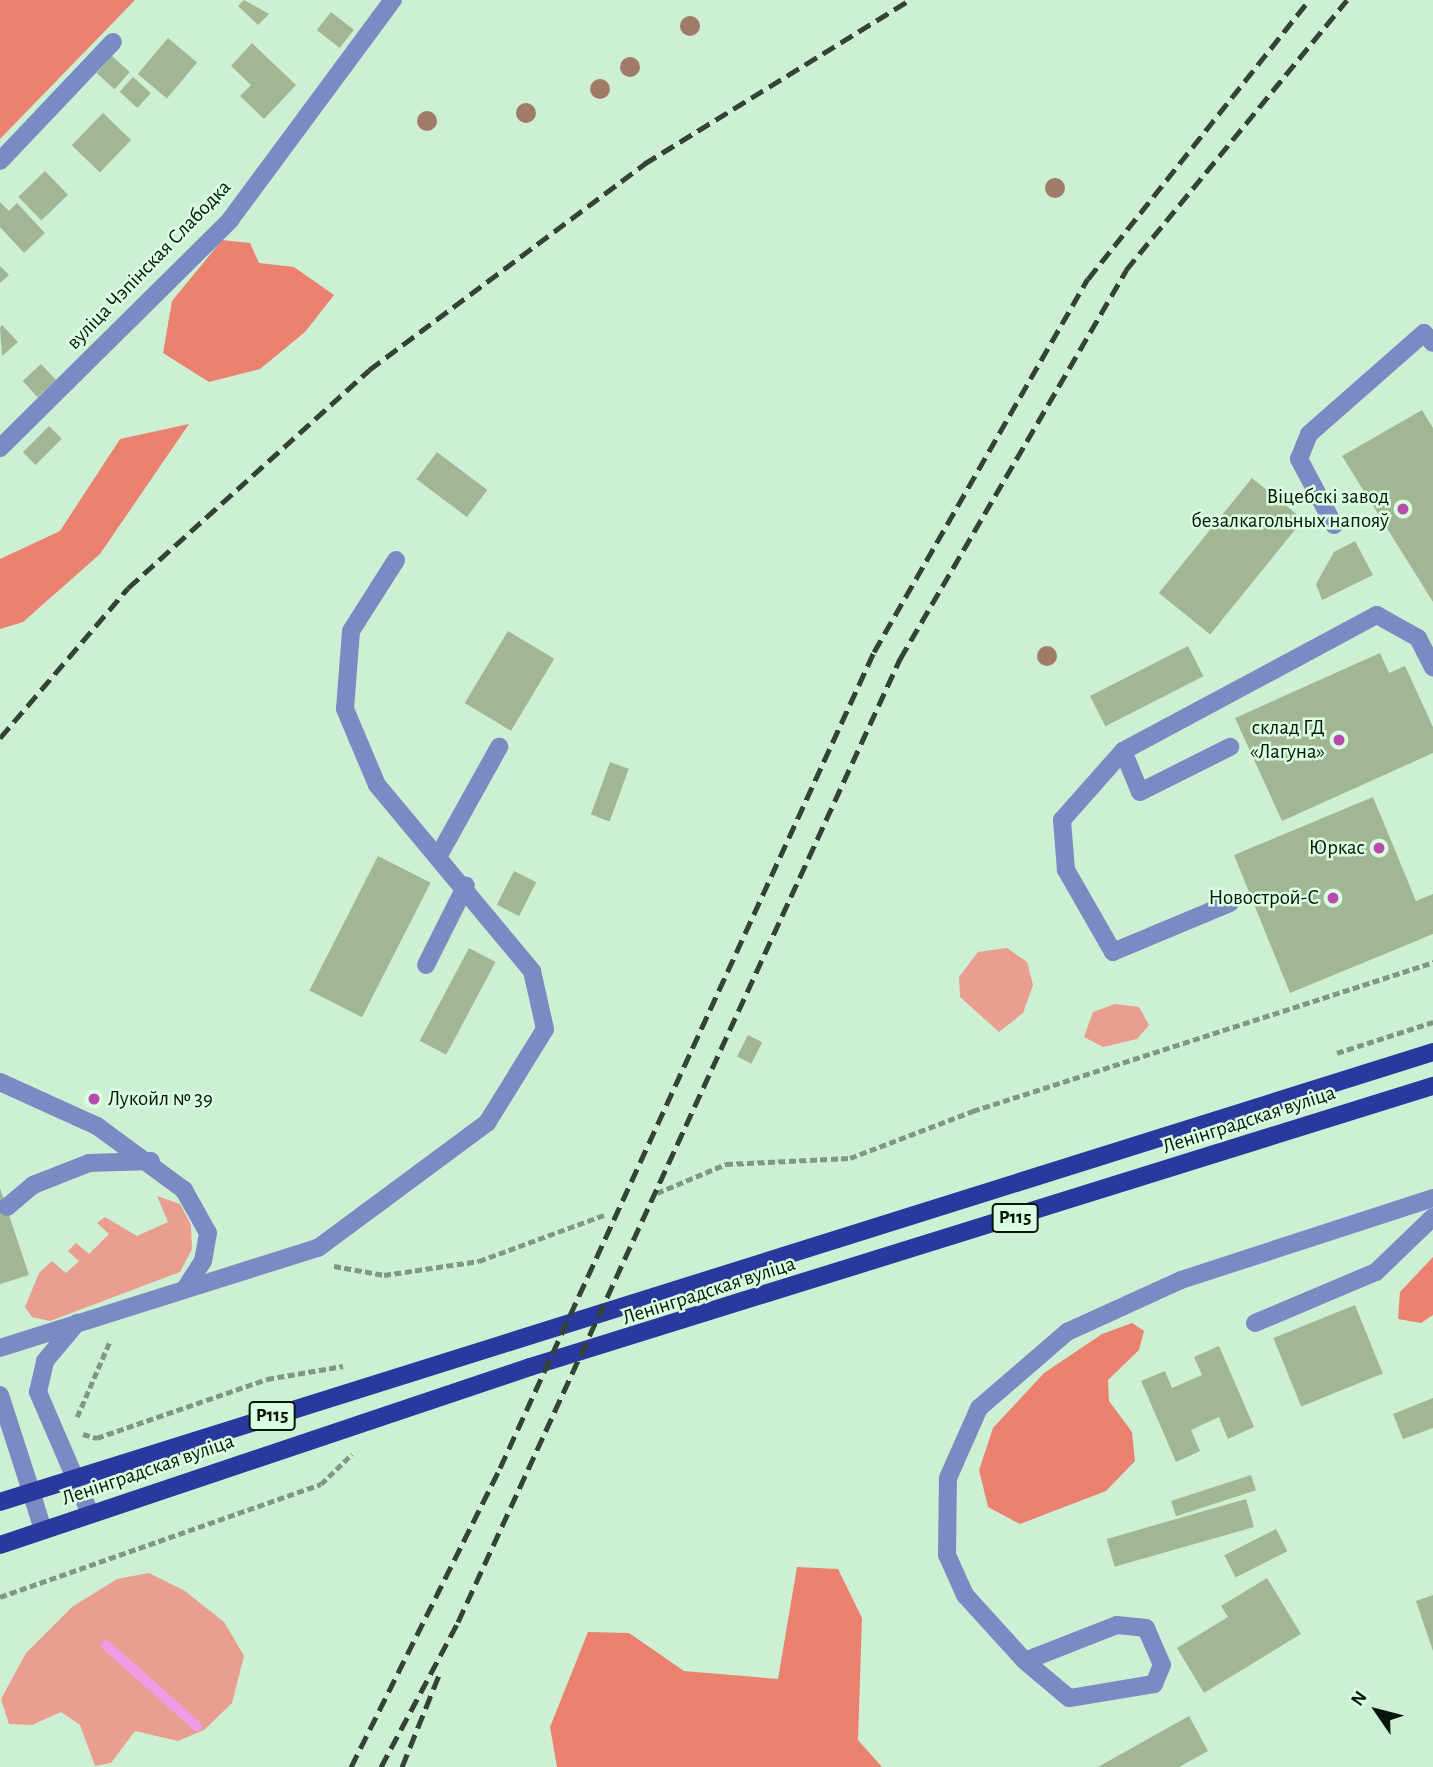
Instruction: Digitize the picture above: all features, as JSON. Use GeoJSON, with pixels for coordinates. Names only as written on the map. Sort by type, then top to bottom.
{"type":"FeatureCollection","features":[{"type":"Feature","properties":{"kind":"main road","name":"Ленінградская вуліца"},"geometry":{"type":"LineString","coordinates":[[0,1502],[1433,1052]]}},
{"type":"Feature","properties":{"kind":"main road","name":"Ленінградская вуліца"},"geometry":{"type":"LineString","coordinates":[[0,1545],[517,1371],[1433,1086]]}},
{"type":"Feature","properties":{"kind":"street","name":"вуліца Чэпінская Слабодка"},"geometry":{"type":"LineString","coordinates":[[0,448],[230,220],[393,0]]}},
{"type":"Feature","properties":{"kind":"street"},"geometry":{"type":"LineString","coordinates":[[0,161],[113,42]]}},
{"type":"Feature","properties":{"kind":"street"},"geometry":{"type":"LineString","coordinates":[[1334,525],[1299,460],[1309,434],[1430,333]]}},
{"type":"Feature","properties":{"kind":"street"},"geometry":{"type":"LineString","coordinates":[[0,1348],[187,1286],[318,1248],[487,1123],[545,1029],[532,971],[466,886],[377,785],[345,709],[351,631],[396,560]]}},
{"type":"Feature","properties":{"kind":"street"},"geometry":{"type":"LineString","coordinates":[[1230,903],[1113,951],[1066,870],[1062,820],[1122,751],[1377,615],[1418,638],[1433,667]]}},
{"type":"Feature","properties":{"kind":"street"},"geometry":{"type":"LineString","coordinates":[[439,855],[499,747]]}},
{"type":"Feature","properties":{"kind":"street"},"geometry":{"type":"LineString","coordinates":[[1122,751],[1140,792],[1230,747]]}},
{"type":"Feature","properties":{"kind":"street"},"geometry":{"type":"LineString","coordinates":[[426,965],[466,886]]}},
{"type":"Feature","properties":{"kind":"street"},"geometry":{"type":"LineString","coordinates":[[0,1082],[47,1098],[151,1161],[184,1190],[208,1233],[203,1261],[187,1286]]}},
{"type":"Feature","properties":{"kind":"street"},"geometry":{"type":"LineString","coordinates":[[7,1207],[33,1185],[89,1163],[151,1161]]}},
{"type":"Feature","properties":{"kind":"street"},"geometry":{"type":"LineString","coordinates":[[1025,1661],[1117,1625],[1146,1628],[1162,1665],[1154,1684],[1069,1698],[1025,1661],[965,1595],[947,1555],[948,1478],[979,1408],[1067,1332],[1181,1280],[1433,1198]]}},
{"type":"Feature","properties":{"kind":"street"},"geometry":{"type":"LineString","coordinates":[[1255,1323],[1376,1272],[1433,1217]]}},
{"type":"Feature","properties":{"kind":"street"},"geometry":{"type":"LineString","coordinates":[[77,1323],[45,1360],[38,1392],[90,1513]]}},
{"type":"Feature","properties":{"kind":"street"},"geometry":{"type":"LineString","coordinates":[[0,1395],[43,1530]]}},
{"type":"Feature","properties":{"kind":"path"},"geometry":{"type":"LineString","coordinates":[[657,1193],[726,1164],[850,1158],[973,1111],[1433,962]]}},
{"type":"Feature","properties":{"kind":"path"},"geometry":{"type":"LineString","coordinates":[[286,1257],[384,1275],[479,1261],[607,1214]]}},
{"type":"Feature","properties":{"kind":"path"},"geometry":{"type":"LineString","coordinates":[[118,1340],[105,1344],[72,1431],[97,1438],[267,1379],[349,1364]]}},
{"type":"Feature","properties":{"kind":"path"},"geometry":{"type":"LineString","coordinates":[[0,1597],[321,1484],[361,1446]]}},
{"type":"Feature","properties":{"kind":"shaded area"},"geometry":{"type":"Polygon","coordinates":[[[0,0],[135,0],[0,139],[0,0]]]}},
{"type":"Feature","properties":{"kind":"shaded area"},"geometry":{"type":"Polygon","coordinates":[[[222,240],[250,243],[259,263],[294,267],[334,295],[305,332],[260,369],[209,382],[163,353],[172,301],[222,240]]]}},
{"type":"Feature","properties":{"kind":"shaded area"},"geometry":{"type":"Polygon","coordinates":[[[189,424],[100,554],[23,622],[0,629],[0,559],[60,531],[120,439],[189,424]]]}},
{"type":"Feature","properties":{"kind":"shaded area"},"geometry":{"type":"Polygon","coordinates":[[[1007,948],[1027,962],[1033,985],[1023,1013],[999,1032],[960,997],[959,977],[978,952],[1007,948]]]}},
{"type":"Feature","properties":{"kind":"shaded area"},"geometry":{"type":"Polygon","coordinates":[[[1115,1004],[1139,1007],[1149,1025],[1137,1039],[1103,1047],[1084,1037],[1093,1012],[1115,1004]]]}},
{"type":"Feature","properties":{"kind":"shaded area"},"geometry":{"type":"Polygon","coordinates":[[[157,1196],[180,1204],[191,1225],[192,1249],[180,1272],[50,1321],[32,1317],[25,1307],[39,1273],[52,1261],[66,1273],[79,1261],[68,1251],[76,1243],[89,1254],[109,1234],[97,1223],[105,1217],[137,1236],[168,1222],[157,1196]]]}},
{"type":"Feature","properties":{"kind":"shaded area"},"geometry":{"type":"Polygon","coordinates":[[[1433,1257],[1433,1315],[1421,1323],[1398,1319],[1400,1292],[1433,1257]]]}},
{"type":"Feature","properties":{"kind":"shaded area"},"geometry":{"type":"Polygon","coordinates":[[[1132,1323],[1144,1331],[1139,1350],[1108,1380],[1109,1401],[1132,1432],[1135,1461],[1106,1491],[1020,1524],[988,1507],[979,1470],[993,1428],[1044,1373],[1102,1334],[1132,1323]]]}},
{"type":"Feature","properties":{"kind":"shaded area"},"geometry":{"type":"Polygon","coordinates":[[[797,1567],[838,1569],[862,1618],[858,1740],[882,1767],[557,1767],[550,1727],[588,1632],[629,1633],[684,1671],[778,1679],[797,1567]]]}},
{"type":"Feature","properties":{"kind":"shaded area"},"geometry":{"type":"Polygon","coordinates":[[[149,1573],[185,1591],[224,1622],[244,1656],[232,1703],[204,1730],[178,1741],[135,1731],[111,1763],[95,1766],[80,1725],[61,1712],[32,1725],[9,1724],[1,1699],[26,1653],[72,1607],[117,1579],[149,1573]]]}},
{"type":"Feature","properties":{"kind":"building"},"geometry":{"type":"Polygon","coordinates":[[[244,0],[269,14],[258,25],[238,6],[244,0]]]}},
{"type":"Feature","properties":{"kind":"building"},"geometry":{"type":"Polygon","coordinates":[[[331,12],[354,30],[340,48],[317,30],[331,12]]]}},
{"type":"Feature","properties":{"kind":"building"},"geometry":{"type":"Polygon","coordinates":[[[168,38],[197,62],[167,98],[138,74],[168,38]]]}},
{"type":"Feature","properties":{"kind":"building"},"geometry":{"type":"Polygon","coordinates":[[[252,43],[296,85],[264,119],[240,96],[251,85],[231,66],[252,43]]]}},
{"type":"Feature","properties":{"kind":"building"},"geometry":{"type":"Polygon","coordinates":[[[112,56],[130,72],[114,89],[97,73],[112,56]]]}},
{"type":"Feature","properties":{"kind":"building"},"geometry":{"type":"Polygon","coordinates":[[[133,77],[151,93],[137,108],[120,92],[133,77]]]}},
{"type":"Feature","properties":{"kind":"building"},"geometry":{"type":"Polygon","coordinates":[[[103,113],[131,140],[100,172],[72,145],[103,113]]]}},
{"type":"Feature","properties":{"kind":"building"},"geometry":{"type":"Polygon","coordinates":[[[45,171],[68,195],[41,220],[18,197],[45,171]]]}},
{"type":"Feature","properties":{"kind":"building"},"geometry":{"type":"Polygon","coordinates":[[[0,202],[9,211],[17,203],[45,233],[24,253],[0,227],[0,202]]]}},
{"type":"Feature","properties":{"kind":"building"},"geometry":{"type":"Polygon","coordinates":[[[0,266],[9,275],[0,283],[0,266]]]}},
{"type":"Feature","properties":{"kind":"building"},"geometry":{"type":"Polygon","coordinates":[[[2,325],[18,342],[2,356],[0,328],[2,325]]]}},
{"type":"Feature","properties":{"kind":"building"},"geometry":{"type":"Polygon","coordinates":[[[41,364],[56,380],[38,397],[23,381],[41,364]]]}},
{"type":"Feature","properties":{"kind":"building","name":"Віцебскі завод безалкагольных напояў"},"geometry":{"type":"Polygon","coordinates":[[[1422,410],[1433,428],[1433,602],[1342,456],[1422,410]]]}},
{"type":"Feature","properties":{"kind":"building"},"geometry":{"type":"Polygon","coordinates":[[[49,426],[62,439],[36,465],[23,452],[49,426]]]}},
{"type":"Feature","properties":{"kind":"building"},"geometry":{"type":"Polygon","coordinates":[[[437,452],[487,490],[467,517],[417,479],[437,452]]]}},
{"type":"Feature","properties":{"kind":"building"},"geometry":{"type":"Polygon","coordinates":[[[1252,478],[1303,520],[1210,635],[1159,593],[1252,478]]]}},
{"type":"Feature","properties":{"kind":"building"},"geometry":{"type":"Polygon","coordinates":[[[1355,541],[1373,575],[1322,600],[1316,584],[1334,552],[1355,541]]]}},
{"type":"Feature","properties":{"kind":"building"},"geometry":{"type":"Polygon","coordinates":[[[508,631],[554,659],[511,731],[465,703],[508,631]]]}},
{"type":"Feature","properties":{"kind":"building"},"geometry":{"type":"Polygon","coordinates":[[[1188,646],[1203,676],[1105,726],[1090,696],[1188,646]]]}},
{"type":"Feature","properties":{"kind":"building","name":"склад ГД «Лагуна»"},"geometry":{"type":"Polygon","coordinates":[[[1380,653],[1389,673],[1405,666],[1433,727],[1433,753],[1282,821],[1235,718],[1380,653]]]}},
{"type":"Feature","properties":{"kind":"building"},"geometry":{"type":"Polygon","coordinates":[[[610,762],[629,769],[610,821],[591,815],[610,762]]]}},
{"type":"Feature","properties":{"kind":"building","name":"Новострой-С"},"geometry":{"type":"Polygon","coordinates":[[[1373,797],[1416,901],[1433,894],[1433,934],[1290,993],[1234,855],[1373,797]]]}},
{"type":"Feature","properties":{"kind":"building"},"geometry":{"type":"Polygon","coordinates":[[[378,856],[431,883],[362,1017],[309,991],[378,856]]]}},
{"type":"Feature","properties":{"kind":"building"},"geometry":{"type":"Polygon","coordinates":[[[514,871],[536,882],[519,916],[497,905],[514,871]]]}},
{"type":"Feature","properties":{"kind":"building"},"geometry":{"type":"Polygon","coordinates":[[[469,948],[495,962],[446,1055],[420,1041],[469,948]]]}},
{"type":"Feature","properties":{"kind":"building"},"geometry":{"type":"Polygon","coordinates":[[[748,1035],[762,1042],[751,1064],[737,1056],[748,1035]]]}},
{"type":"Feature","properties":{"kind":"building"},"geometry":{"type":"Polygon","coordinates":[[[0,1188],[29,1275],[0,1284],[0,1188]]]}},
{"type":"Feature","properties":{"kind":"building"},"geometry":{"type":"Polygon","coordinates":[[[1355,1305],[1383,1374],[1301,1407],[1273,1338],[1355,1305]]]}},
{"type":"Feature","properties":{"kind":"building"},"geometry":{"type":"Polygon","coordinates":[[[1219,1346],[1254,1427],[1228,1439],[1219,1417],[1191,1430],[1200,1451],[1176,1462],[1141,1381],[1165,1371],[1172,1388],[1202,1375],[1194,1357],[1219,1346]]]}},
{"type":"Feature","properties":{"kind":"building"},"geometry":{"type":"Polygon","coordinates":[[[1433,1398],[1433,1428],[1403,1439],[1393,1414],[1433,1398]]]}},
{"type":"Feature","properties":{"kind":"building"},"geometry":{"type":"Polygon","coordinates":[[[1251,1475],[1256,1490],[1176,1516],[1171,1501],[1251,1475]]]}},
{"type":"Feature","properties":{"kind":"building"},"geometry":{"type":"Polygon","coordinates":[[[1246,1499],[1254,1527],[1115,1567],[1107,1539],[1246,1499]]]}},
{"type":"Feature","properties":{"kind":"building"},"geometry":{"type":"Polygon","coordinates":[[[1276,1529],[1287,1551],[1236,1578],[1224,1555],[1276,1529]]]}},
{"type":"Feature","properties":{"kind":"building"},"geometry":{"type":"Polygon","coordinates":[[[1267,1578],[1301,1634],[1204,1693],[1177,1648],[1228,1617],[1221,1606],[1267,1578]]]}},
{"type":"Feature","properties":{"kind":"building"},"geometry":{"type":"Polygon","coordinates":[[[1433,1595],[1433,1651],[1416,1601],[1433,1595]]]}},
{"type":"Feature","properties":{"kind":"building"},"geometry":{"type":"Polygon","coordinates":[[[1189,1716],[1208,1751],[1179,1767],[1098,1767],[1189,1716]]]}},
{"type":"Feature","properties":{"kind":"waterway"},"geometry":{"type":"LineString","coordinates":[[106,1645],[197,1726]]}},
{"type":"Feature","properties":{"kind":"railway"},"geometry":{"type":"LineString","coordinates":[[0,738],[128,588],[369,370],[644,164],[910,0]]}},
{"type":"Feature","properties":{"kind":"railway"},"geometry":{"type":"LineString","coordinates":[[351,1767],[500,1468],[874,652],[1088,279],[1309,0]]}},
{"type":"Feature","properties":{"kind":"railway"},"geometry":{"type":"LineString","coordinates":[[381,1767],[458,1622],[900,659],[1126,270],[1347,0]]}},
{"type":"Feature","properties":{"kind":"railway"},"geometry":{"type":"LineString","coordinates":[[402,1767],[439,1675]]}},
{"type":"Feature","properties":{"kind":"place","name":"Віцебскі завод безалкагольных напояў"},"geometry":{"type":"Point","coordinates":[1403,509]}},
{"type":"Feature","properties":{"kind":"place","name":"склад ГД «Лагуна»"},"geometry":{"type":"Point","coordinates":[1339,740]}},
{"type":"Feature","properties":{"kind":"place","name":"Юркас"},"geometry":{"type":"Point","coordinates":[1379,848]}},
{"type":"Feature","properties":{"kind":"place","name":"Новострой-С"},"geometry":{"type":"Point","coordinates":[1333,898]}},
{"type":"Feature","properties":{"kind":"place","name":"Лукойл № 39"},"geometry":{"type":"Point","coordinates":[94,1099]}}]}
